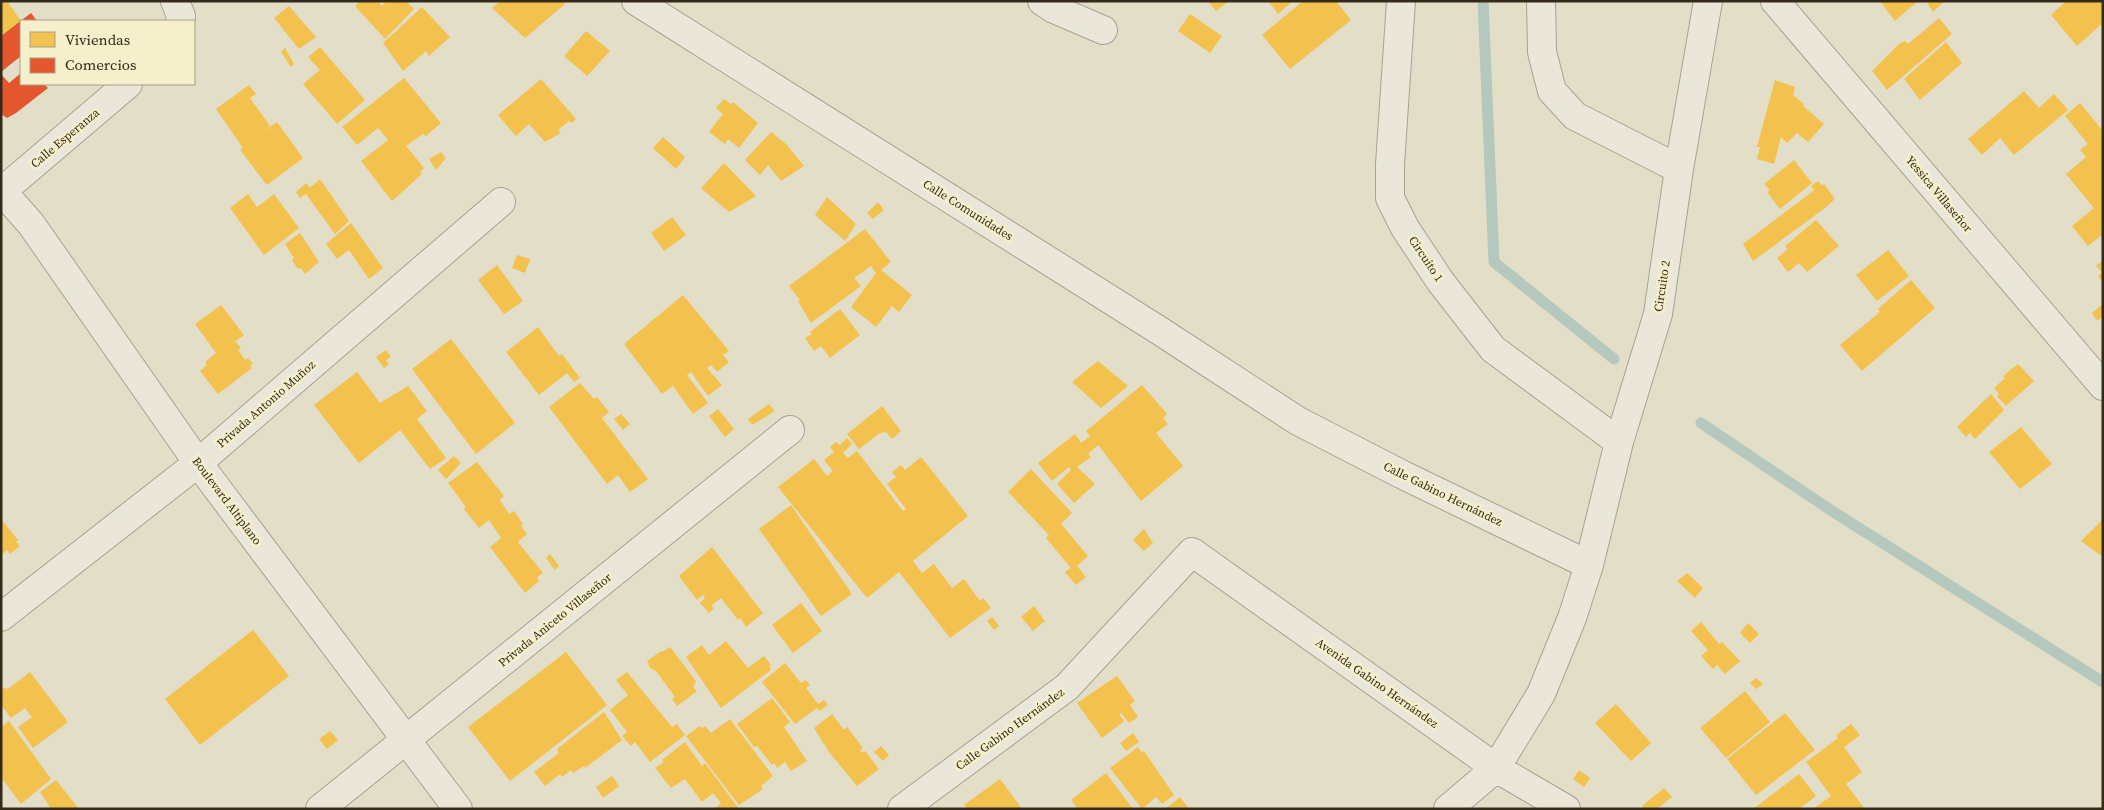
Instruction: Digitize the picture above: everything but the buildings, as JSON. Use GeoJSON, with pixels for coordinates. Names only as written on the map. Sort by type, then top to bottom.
{"type":"FeatureCollection","features":[{"type":"Feature","properties":{"kind":"street"},"geometry":{"type":"LineString","coordinates":[[175,1],[181,16],[180,20]]}},
{"type":"Feature","properties":{"kind":"street","name":"Calle Comunidades"},"geometry":{"type":"LineString","coordinates":[[636,1],[1160,331],[1298,421]]}},
{"type":"Feature","properties":{"kind":"street"},"geometry":{"type":"LineString","coordinates":[[1042,1],[1054,9],[1102,30]]}},
{"type":"Feature","properties":{"kind":"street","name":"Circuito 1"},"geometry":{"type":"LineString","coordinates":[[1400,1],[1390,164],[1390,198],[1402,221],[1440,281],[1493,349],[1619,442]]}},
{"type":"Feature","properties":{"kind":"street"},"geometry":{"type":"LineString","coordinates":[[1541,1],[1542,52],[1552,90],[1575,116],[1679,169]]}},
{"type":"Feature","properties":{"kind":"street","name":"Circuito 2"},"geometry":{"type":"LineString","coordinates":[[1448,809],[1496,768],[1541,694],[1572,618],[1588,565],[1619,442],[1658,314],[1679,169],[1708,1]]}},
{"type":"Feature","properties":{"kind":"street","name":"Yessica Villaseñor"},"geometry":{"type":"LineString","coordinates":[[1775,1],[2103,386]]}},
{"type":"Feature","properties":{"kind":"street","name":"Calle Esperanza"},"geometry":{"type":"LineString","coordinates":[[2,191],[127,85]]}},
{"type":"Feature","properties":{"kind":"street","name":"Boulevard Altiplano"},"geometry":{"type":"LineString","coordinates":[[2,191],[31,224],[198,463],[458,809]]}},
{"type":"Feature","properties":{"kind":"street","name":"Privada Antonio Muñoz"},"geometry":{"type":"LineString","coordinates":[[1,617],[198,463],[501,202]]}},
{"type":"Feature","properties":{"kind":"street","name":"Calle Gabino Hernández"},"geometry":{"type":"LineString","coordinates":[[1298,421],[1403,475],[1588,565]]}},
{"type":"Feature","properties":{"kind":"street","name":"Privada Aniceto Villaseñor"},"geometry":{"type":"LineString","coordinates":[[320,809],[790,430]]}},
{"type":"Feature","properties":{"kind":"street","name":"Calle Gabino Hernández"},"geometry":{"type":"LineString","coordinates":[[902,809],[1067,687],[1192,552]]}},
{"type":"Feature","properties":{"kind":"street","name":"Avenida Gabino Hernández"},"geometry":{"type":"LineString","coordinates":[[1192,552],[1496,768],[1566,809]]}},
{"type":"Feature","properties":{"kind":"waterway"},"geometry":{"type":"LineString","coordinates":[[1483,1],[1494,262],[1614,359]]}},
{"type":"Feature","properties":{"kind":"waterway"},"geometry":{"type":"LineString","coordinates":[[1701,423],[1832,511],[2103,682]]}}]}
